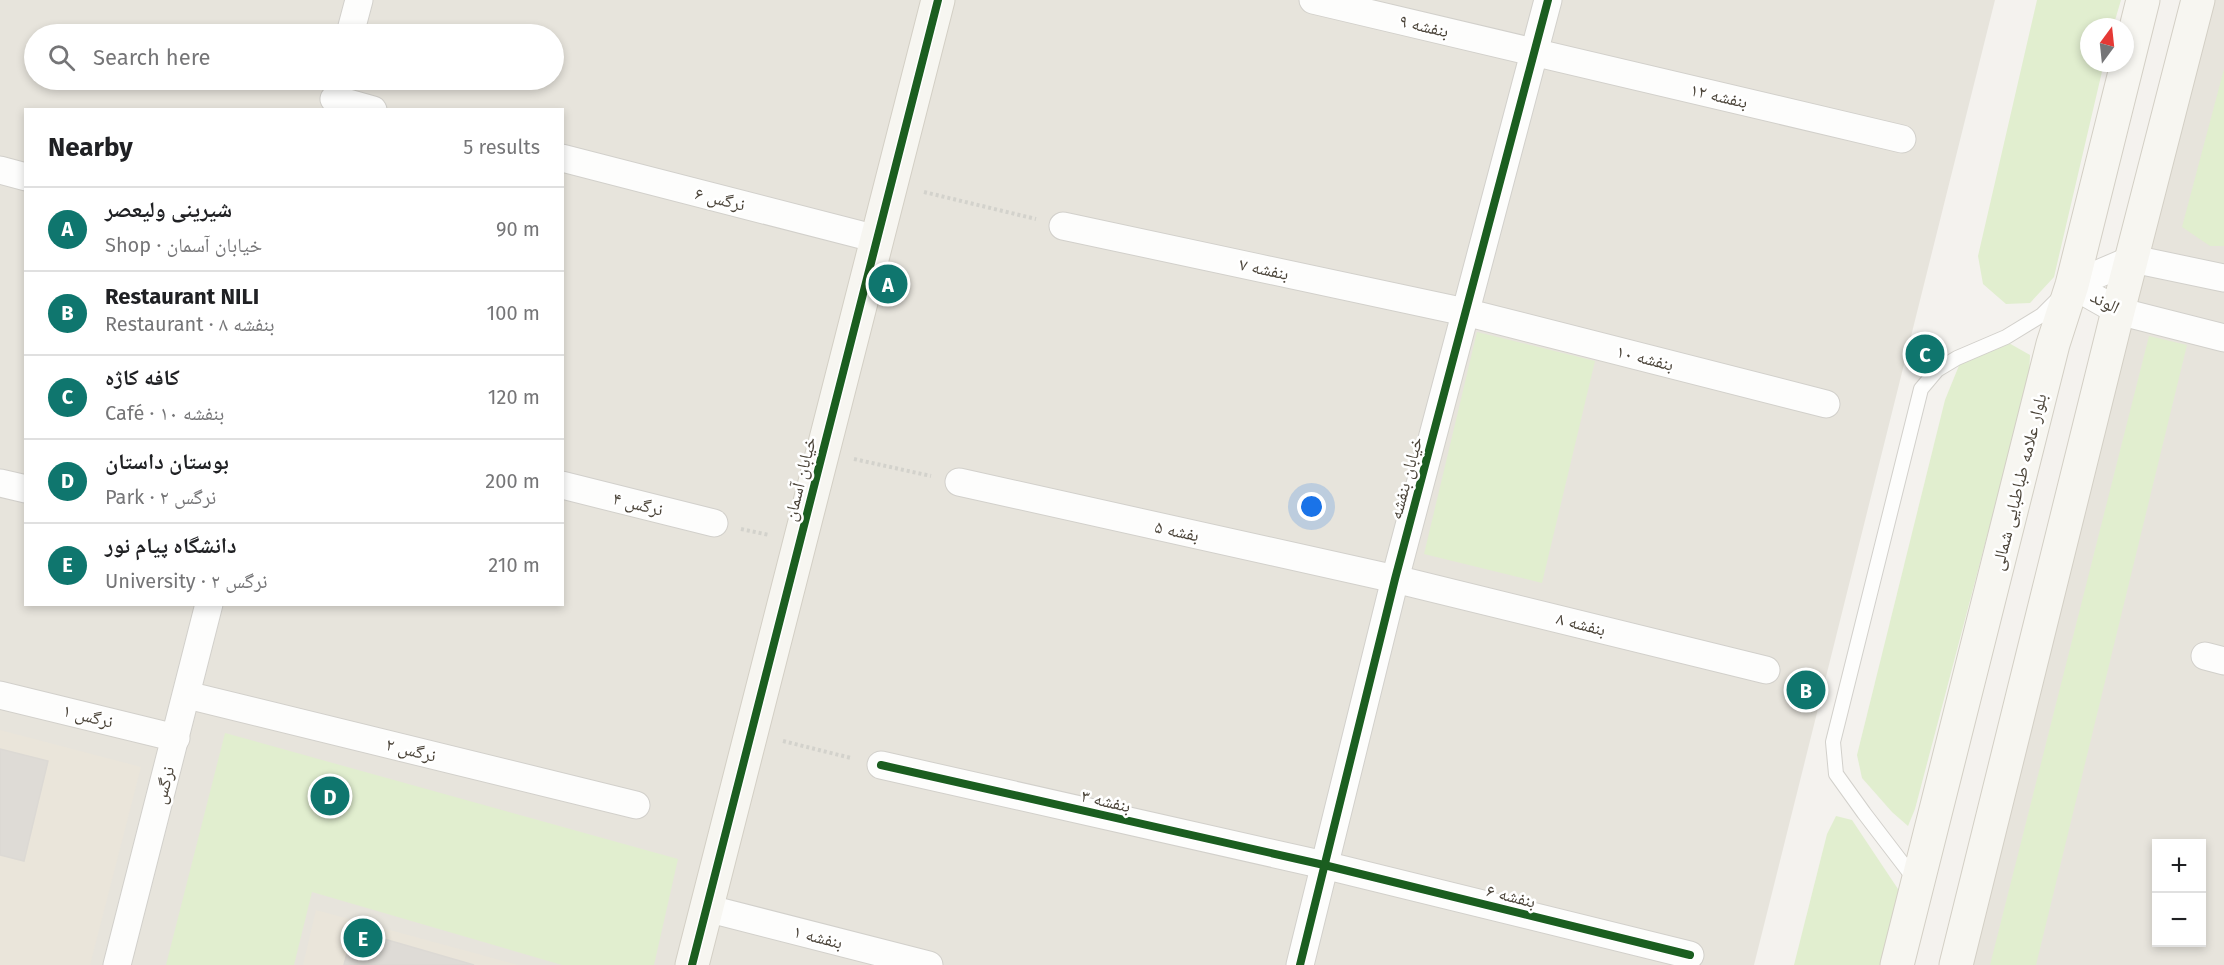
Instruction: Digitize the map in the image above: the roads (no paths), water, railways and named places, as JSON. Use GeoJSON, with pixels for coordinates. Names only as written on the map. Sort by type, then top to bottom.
{"type":"FeatureCollection","features":[{"type":"Feature","properties":{"kind":"main road","name":"خیابان آسمان"},"geometry":{"type":"LineString","coordinates":[[692,965],[938,0]]}},
{"type":"Feature","properties":{"kind":"main road","name":"بلوار علامه طباطبایی شمالی"},"geometry":{"type":"LineString","coordinates":[[1897,965],[2053,344],[2072,285],[2143,0]]}},
{"type":"Feature","properties":{"kind":"main road"},"geometry":{"type":"LineString","coordinates":[[1956,965],[2118,311],[2133,259],[2141,219],[2198,0]]}},
{"type":"Feature","properties":{"kind":"street"},"geometry":{"type":"LineString","coordinates":[[353,24],[359,0]]}},
{"type":"Feature","properties":{"kind":"street","name":"بنفشه ۹"},"geometry":{"type":"LineString","coordinates":[[1313,0],[1535,53]]}},
{"type":"Feature","properties":{"kind":"street","name":"خیابان بنفشه"},"geometry":{"type":"LineString","coordinates":[[1300,965],[1395,579],[1548,0]]}},
{"type":"Feature","properties":{"kind":"street","name":"بنفشه ۱۲"},"geometry":{"type":"LineString","coordinates":[[1535,53],[1902,139]]}},
{"type":"Feature","properties":{"kind":"street"},"geometry":{"type":"LineString","coordinates":[[334,96],[367,108]]}},
{"type":"Feature","properties":{"kind":"street","name":"نرگس ۶"},"geometry":{"type":"LineString","coordinates":[[564,159],[877,239]]}},
{"type":"Feature","properties":{"kind":"street"},"geometry":{"type":"LineString","coordinates":[[0,170],[24,176]]}},
{"type":"Feature","properties":{"kind":"street","name":"بنفشه ۷"},"geometry":{"type":"LineString","coordinates":[[1063,226],[1465,312]]}},
{"type":"Feature","properties":{"kind":"street"},"geometry":{"type":"LineString","coordinates":[[2133,259],[2224,278]]}},
{"type":"Feature","properties":{"kind":"street","name":"الوند"},"geometry":{"type":"LineString","coordinates":[[2072,285],[2133,259]]}},
{"type":"Feature","properties":{"kind":"street","name":"الوند"},"geometry":{"type":"LineString","coordinates":[[2072,285],[2118,311],[2224,338]]}},
{"type":"Feature","properties":{"kind":"street","name":"بنفشه ۱۰"},"geometry":{"type":"LineString","coordinates":[[1465,312],[1826,404]]}},
{"type":"Feature","properties":{"kind":"street","name":"بفشه ۵"},"geometry":{"type":"LineString","coordinates":[[958,482],[1395,579]]}},
{"type":"Feature","properties":{"kind":"street"},"geometry":{"type":"LineString","coordinates":[[0,483],[24,489]]}},
{"type":"Feature","properties":{"kind":"street","name":"نرگس ۴"},"geometry":{"type":"LineString","coordinates":[[564,486],[714,523]]}},
{"type":"Feature","properties":{"kind":"street","name":"بنفشه ۸"},"geometry":{"type":"LineString","coordinates":[[1395,579],[1766,670]]}},
{"type":"Feature","properties":{"kind":"street","name":"نرگس"},"geometry":{"type":"LineString","coordinates":[[117,965],[187,695],[208,606]]}},
{"type":"Feature","properties":{"kind":"street","name":"نرگس ۱"},"geometry":{"type":"LineString","coordinates":[[0,695],[176,738]]}},
{"type":"Feature","properties":{"kind":"street","name":"نرگس ۲"},"geometry":{"type":"LineString","coordinates":[[187,695],[636,805]]}},
{"type":"Feature","properties":{"kind":"street","name":"بنفشه ۳"},"geometry":{"type":"LineString","coordinates":[[881,765],[1324,865]]}},
{"type":"Feature","properties":{"kind":"street","name":"بنفشه ۶"},"geometry":{"type":"LineString","coordinates":[[1324,865],[1690,955]]}},
{"type":"Feature","properties":{"kind":"street","name":"بنفشه ۱"},"geometry":{"type":"LineString","coordinates":[[706,908],[929,965]]}},
{"type":"Feature","properties":{"kind":"lane"},"geometry":{"type":"LineString","coordinates":[[1918,883],[1836,774],[1833,742],[1921,389],[1937,370],[2006,337],[2042,315],[2072,285]]}},
{"type":"Feature","properties":{"kind":"place","name":"شیرینی ولیعصر"},"geometry":{"type":"Point","coordinates":[888,284]}},
{"type":"Feature","properties":{"kind":"place","name":"کافه کاژه"},"geometry":{"type":"Point","coordinates":[1925,354]}},
{"type":"Feature","properties":{"kind":"place","name":"Restaurant NILI"},"geometry":{"type":"Point","coordinates":[1806,690]}},
{"type":"Feature","properties":{"kind":"place","name":"بوستان داستان"},"geometry":{"type":"Point","coordinates":[330,796]}},
{"type":"Feature","properties":{"kind":"place","name":"دانشگاه پیام نور"},"geometry":{"type":"Point","coordinates":[363,938]}}]}
